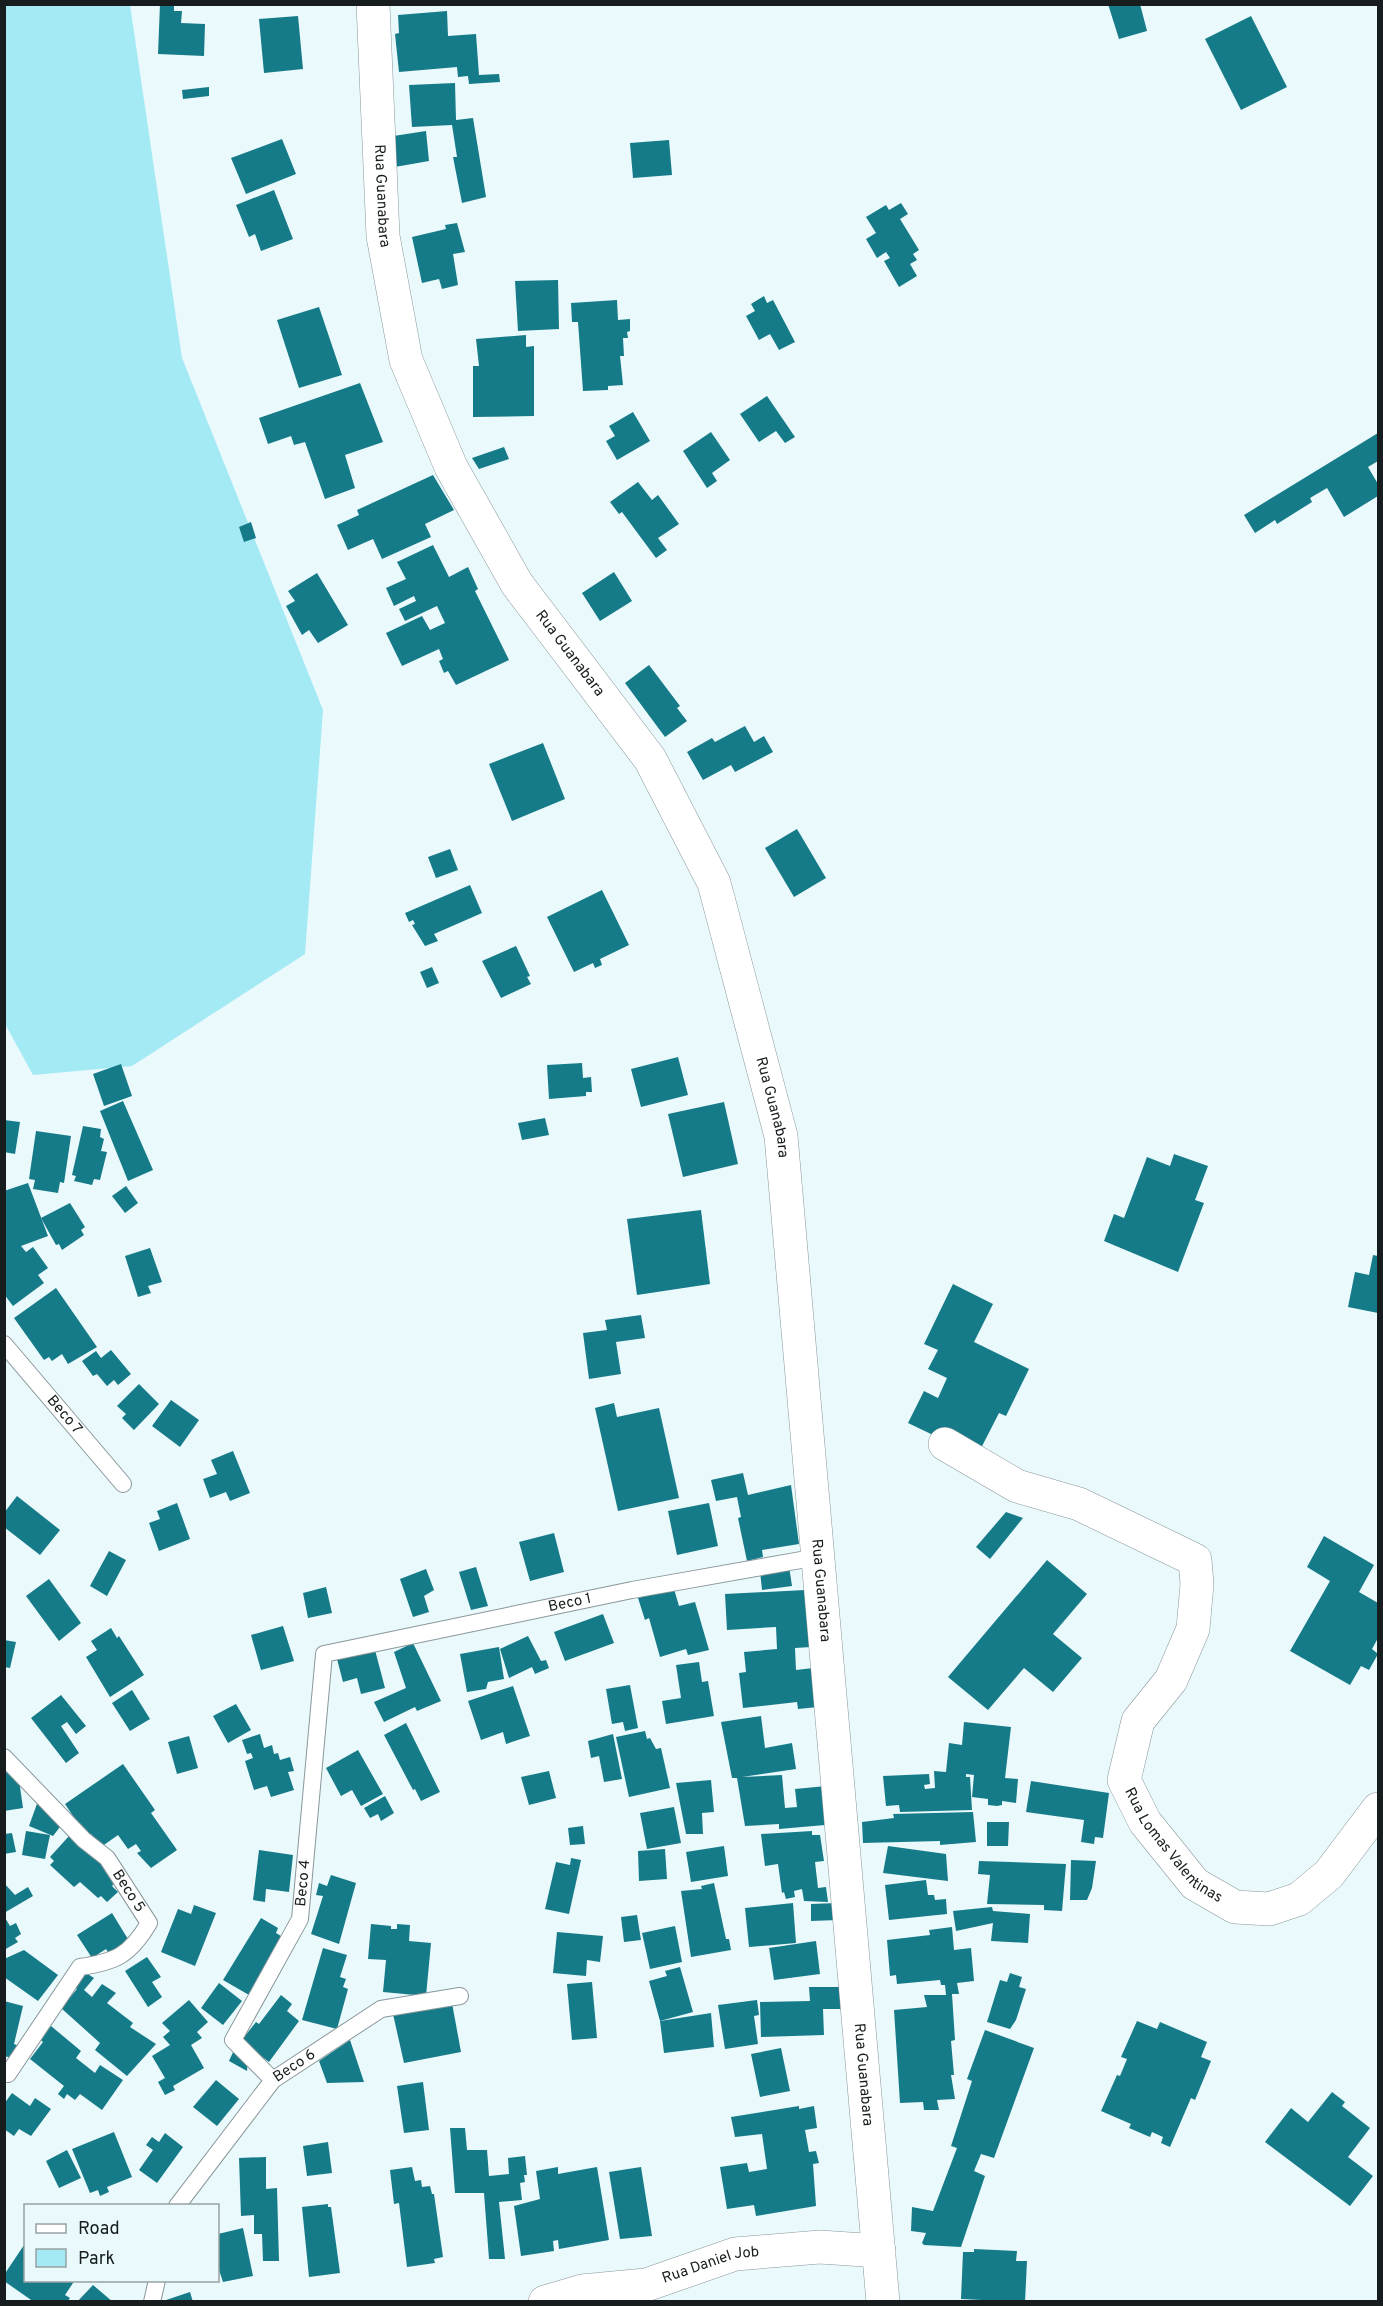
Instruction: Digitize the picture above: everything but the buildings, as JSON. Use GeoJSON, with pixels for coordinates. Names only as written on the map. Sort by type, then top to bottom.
{"type":"FeatureCollection","features":[{"type":"Feature","properties":{"kind":"street","name":"Rua Guanabara"},"geometry":{"type":"LineString","coordinates":[[373,4],[383,236],[406,360],[452,467],[517,584],[650,759],[714,883],[781,1136],[883,2301]]}},
{"type":"Feature","properties":{"kind":"street","name":"Rua Lomas Valentinas"},"geometry":{"type":"LineString","coordinates":[[945,1444],[1017,1486],[1079,1503],[1195,1560],[1197,1584],[1193,1629],[1171,1680],[1138,1722],[1124,1780],[1144,1821],[1195,1884],[1235,1907],[1269,1909],[1299,1899],[1329,1874],[1378,1809]]}},
{"type":"Feature","properties":{"kind":"street","name":"Rua Daniel Job"},"geometry":{"type":"LineString","coordinates":[[544,2301],[582,2290],[646,2285],[735,2254],[820,2247],[879,2251]]}},
{"type":"Feature","properties":{"kind":"lane","name":"Beco 7"},"geometry":{"type":"LineString","coordinates":[[4,1344],[123,1484]]}},
{"type":"Feature","properties":{"kind":"lane","name":"Beco 1"},"geometry":{"type":"LineString","coordinates":[[324,1654],[632,1590],[818,1557]]}},
{"type":"Feature","properties":{"kind":"lane","name":"Beco 4"},"geometry":{"type":"LineString","coordinates":[[273,2080],[233,2040],[300,1919],[324,1654]]}},
{"type":"Feature","properties":{"kind":"lane","name":"Beco 5"},"geometry":{"type":"LineString","coordinates":[[4,1757],[84,1840],[107,1858],[149,1923],[136,1946],[106,1964],[80,1967],[8,2074],[4,2072]]}},
{"type":"Feature","properties":{"kind":"lane","name":"Beco 6"},"geometry":{"type":"LineString","coordinates":[[178,2204],[273,2080],[381,2009],[460,1996]]}},
{"type":"Feature","properties":{"kind":"lane"},"geometry":{"type":"LineString","coordinates":[[152,2301],[157,2282]]}},
{"type":"Feature","properties":{"kind":"green space"},"geometry":{"type":"Polygon","coordinates":[[[4,5],[130,5],[182,358],[323,710],[305,954],[132,1066],[33,1075],[4,1022],[4,5]]]}}]}
